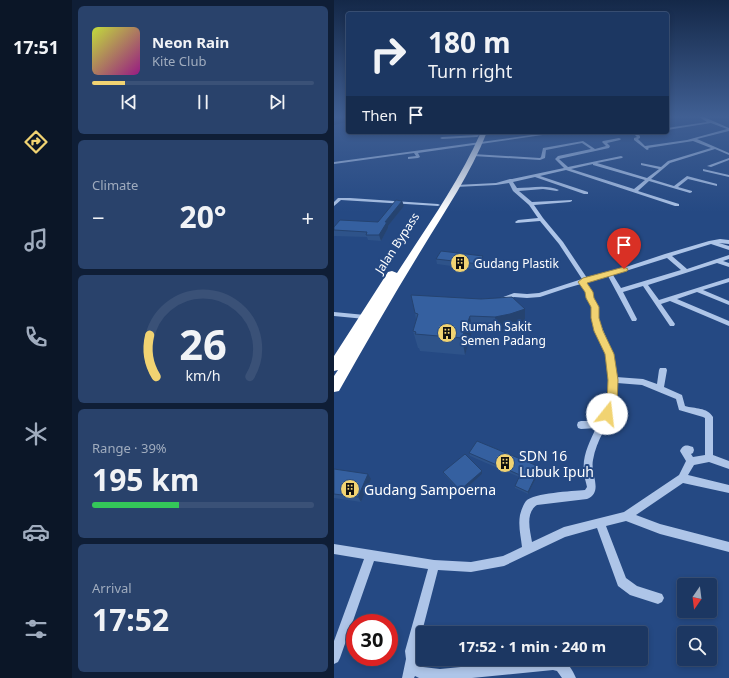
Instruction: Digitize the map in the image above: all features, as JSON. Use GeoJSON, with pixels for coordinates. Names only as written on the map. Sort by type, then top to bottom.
{"type":"FeatureCollection","features":[{"type":"Feature","properties":{"kind":"highway","name":"Jalan Bypass"},"geometry":{"type":"LineString","coordinates":[[334,366],[371,313],[471,149]]}},
{"type":"Feature","properties":{"kind":"highway"},"geometry":{"type":"LineString","coordinates":[[334,387],[371,313],[456,186],[473,155],[475,149]]}},
{"type":"Feature","properties":{"kind":"street"},"geometry":{"type":"LineString","coordinates":[[334,163],[432,149]]}},
{"type":"Feature","properties":{"kind":"street"},"geometry":{"type":"LineString","coordinates":[[473,155],[543,158],[544,149]]}},
{"type":"Feature","properties":{"kind":"street"},"geometry":{"type":"LineString","coordinates":[[600,149],[557,159],[566,168],[677,205]]}},
{"type":"Feature","properties":{"kind":"street"},"geometry":{"type":"LineString","coordinates":[[634,191],[669,162],[713,149]]}},
{"type":"Feature","properties":{"kind":"street"},"geometry":{"type":"LineString","coordinates":[[716,149],[729,154]]}},
{"type":"Feature","properties":{"kind":"street"},"geometry":{"type":"LineString","coordinates":[[409,158],[418,158],[416,152]]}},
{"type":"Feature","properties":{"kind":"street"},"geometry":{"type":"LineString","coordinates":[[679,152],[686,156]]}},
{"type":"Feature","properties":{"kind":"street"},"geometry":{"type":"LineString","coordinates":[[456,186],[487,185],[536,176],[566,168],[621,157]]}},
{"type":"Feature","properties":{"kind":"street"},"geometry":{"type":"LineString","coordinates":[[709,166],[729,159]]}},
{"type":"Feature","properties":{"kind":"street"},"geometry":{"type":"LineString","coordinates":[[593,163],[690,192]]}},
{"type":"Feature","properties":{"kind":"street"},"geometry":{"type":"LineString","coordinates":[[643,164],[662,168]]}},
{"type":"Feature","properties":{"kind":"street"},"geometry":{"type":"LineString","coordinates":[[704,170],[729,176]]}},
{"type":"Feature","properties":{"kind":"street"},"geometry":{"type":"LineString","coordinates":[[674,188],[692,173]]}},
{"type":"Feature","properties":{"kind":"street"},"geometry":{"type":"LineString","coordinates":[[536,176],[586,193]]}},
{"type":"Feature","properties":{"kind":"street"},"geometry":{"type":"LineString","coordinates":[[687,177],[715,185]]}},
{"type":"Feature","properties":{"kind":"street"},"geometry":{"type":"LineString","coordinates":[[510,180],[515,190],[531,204],[541,219],[561,243],[584,281],[595,307],[595,318],[609,354],[613,380],[612,404],[594,441],[588,460],[588,471],[592,490],[587,494],[535,501],[528,506],[525,514],[528,549]]}},
{"type":"Feature","properties":{"kind":"street"},"geometry":{"type":"LineString","coordinates":[[515,190],[543,188],[557,190]]}},
{"type":"Feature","properties":{"kind":"street"},"geometry":{"type":"LineString","coordinates":[[334,205],[340,199],[438,204]]}},
{"type":"Feature","properties":{"kind":"street"},"geometry":{"type":"LineString","coordinates":[[531,204],[570,201]]}},
{"type":"Feature","properties":{"kind":"street"},"geometry":{"type":"LineString","coordinates":[[518,222],[541,219]]}},
{"type":"Feature","properties":{"kind":"street"},"geometry":{"type":"LineString","coordinates":[[494,302],[514,295],[540,295],[565,286],[610,274],[712,242],[729,242]]}},
{"type":"Feature","properties":{"kind":"street"},"geometry":{"type":"LineString","coordinates":[[712,242],[729,248]]}},
{"type":"Feature","properties":{"kind":"street"},"geometry":{"type":"LineString","coordinates":[[667,256],[686,271]]}},
{"type":"Feature","properties":{"kind":"street"},"geometry":{"type":"LineString","coordinates":[[619,291],[729,257]]}},
{"type":"Feature","properties":{"kind":"street"},"geometry":{"type":"LineString","coordinates":[[718,261],[729,266]]}},
{"type":"Feature","properties":{"kind":"street"},"geometry":{"type":"LineString","coordinates":[[610,274],[634,319]]}},
{"type":"Feature","properties":{"kind":"street"},"geometry":{"type":"LineString","coordinates":[[657,303],[728,281]]}},
{"type":"Feature","properties":{"kind":"street"},"geometry":{"type":"LineString","coordinates":[[644,284],[672,324]]}},
{"type":"Feature","properties":{"kind":"street"},"geometry":{"type":"LineString","coordinates":[[697,290],[729,303]]}},
{"type":"Feature","properties":{"kind":"street"},"geometry":{"type":"LineString","coordinates":[[671,299],[729,324]]}},
{"type":"Feature","properties":{"kind":"street"},"geometry":{"type":"LineString","coordinates":[[334,314],[371,313]]}},
{"type":"Feature","properties":{"kind":"street"},"geometry":{"type":"LineString","coordinates":[[660,389],[663,370]]}},
{"type":"Feature","properties":{"kind":"street"},"geometry":{"type":"LineString","coordinates":[[613,380],[643,382],[679,397],[682,408],[685,410],[702,412],[709,417],[709,458]]}},
{"type":"Feature","properties":{"kind":"street"},"geometry":{"type":"LineString","coordinates":[[580,425],[602,424]]}},
{"type":"Feature","properties":{"kind":"street"},"geometry":{"type":"LineString","coordinates":[[690,450],[686,449],[684,451],[691,461]]}},
{"type":"Feature","properties":{"kind":"street"},"geometry":{"type":"LineString","coordinates":[[691,461],[709,458],[729,465]]}},
{"type":"Feature","properties":{"kind":"street"},"geometry":{"type":"LineString","coordinates":[[334,549],[370,556],[386,557],[434,565],[471,567],[485,566],[504,561],[564,532],[600,524],[626,516],[682,478],[691,461]]}},
{"type":"Feature","properties":{"kind":"street"},"geometry":{"type":"LineString","coordinates":[[682,478],[729,489]]}},
{"type":"Feature","properties":{"kind":"street"},"geometry":{"type":"LineString","coordinates":[[626,516],[660,529],[729,547]]}},
{"type":"Feature","properties":{"kind":"street"},"geometry":{"type":"LineString","coordinates":[[600,524],[622,582],[634,591],[658,598]]}},
{"type":"Feature","properties":{"kind":"street"},"geometry":{"type":"LineString","coordinates":[[334,658],[370,556]]}},
{"type":"Feature","properties":{"kind":"street"},"geometry":{"type":"LineString","coordinates":[[408,678],[411,651],[434,565]]}},
{"type":"Feature","properties":{"kind":"street"},"geometry":{"type":"LineString","coordinates":[[411,661],[413,667],[426,675],[482,675],[553,664],[560,666],[570,678]]}},
{"type":"Feature","properties":{"kind":"building"},"geometry":{"type":"Polygon","coordinates":[[[396,200],[402,201],[385,222],[387,222],[379,235],[366,235],[367,232],[334,230],[334,227],[340,220],[378,222],[396,200]]]}},
{"type":"Feature","properties":{"kind":"building"},"geometry":{"type":"Polygon","coordinates":[[[441,251],[483,256],[479,264],[436,259],[441,251]]]}},
{"type":"Feature","properties":{"kind":"building"},"geometry":{"type":"Polygon","coordinates":[[[411,295],[481,299],[512,297],[525,309],[495,317],[470,316],[462,338],[415,334],[416,332],[413,331],[418,314],[415,313],[411,295]]]}},
{"type":"Feature","properties":{"kind":"building","name":"SDN 16 Lubuk Ipuh"},"geometry":{"type":"Polygon","coordinates":[[[477,441],[540,467],[528,492],[515,486],[520,475],[469,453],[477,441]]]}},
{"type":"Feature","properties":{"kind":"building"},"geometry":{"type":"Polygon","coordinates":[[[465,454],[482,471],[460,490],[443,472],[465,454]]]}},
{"type":"Feature","properties":{"kind":"building","name":"Gudang Sampoerna"},"geometry":{"type":"Polygon","coordinates":[[[334,469],[368,474],[358,497],[334,494],[334,469]]]}},
{"type":"Feature","properties":{"kind":"place","name":"Gudang Plastik"},"geometry":{"type":"Point","coordinates":[460,263]}},
{"type":"Feature","properties":{"kind":"place","name":"Rumah Sakit Semen Padang"},"geometry":{"type":"Point","coordinates":[447,333]}},
{"type":"Feature","properties":{"kind":"place","name":"SDN 16 Lubuk Ipuh"},"geometry":{"type":"Point","coordinates":[505,463]}},
{"type":"Feature","properties":{"kind":"place","name":"Gudang Sampoerna"},"geometry":{"type":"Point","coordinates":[350,489]}},
{"type":"Feature","properties":{"kind":"route"},"geometry":{"type":"LineString","coordinates":[[607,414],[612,404],[613,380],[609,354],[595,318],[594,304],[590,298],[587,288],[582,282],[624,269]]}}]}
